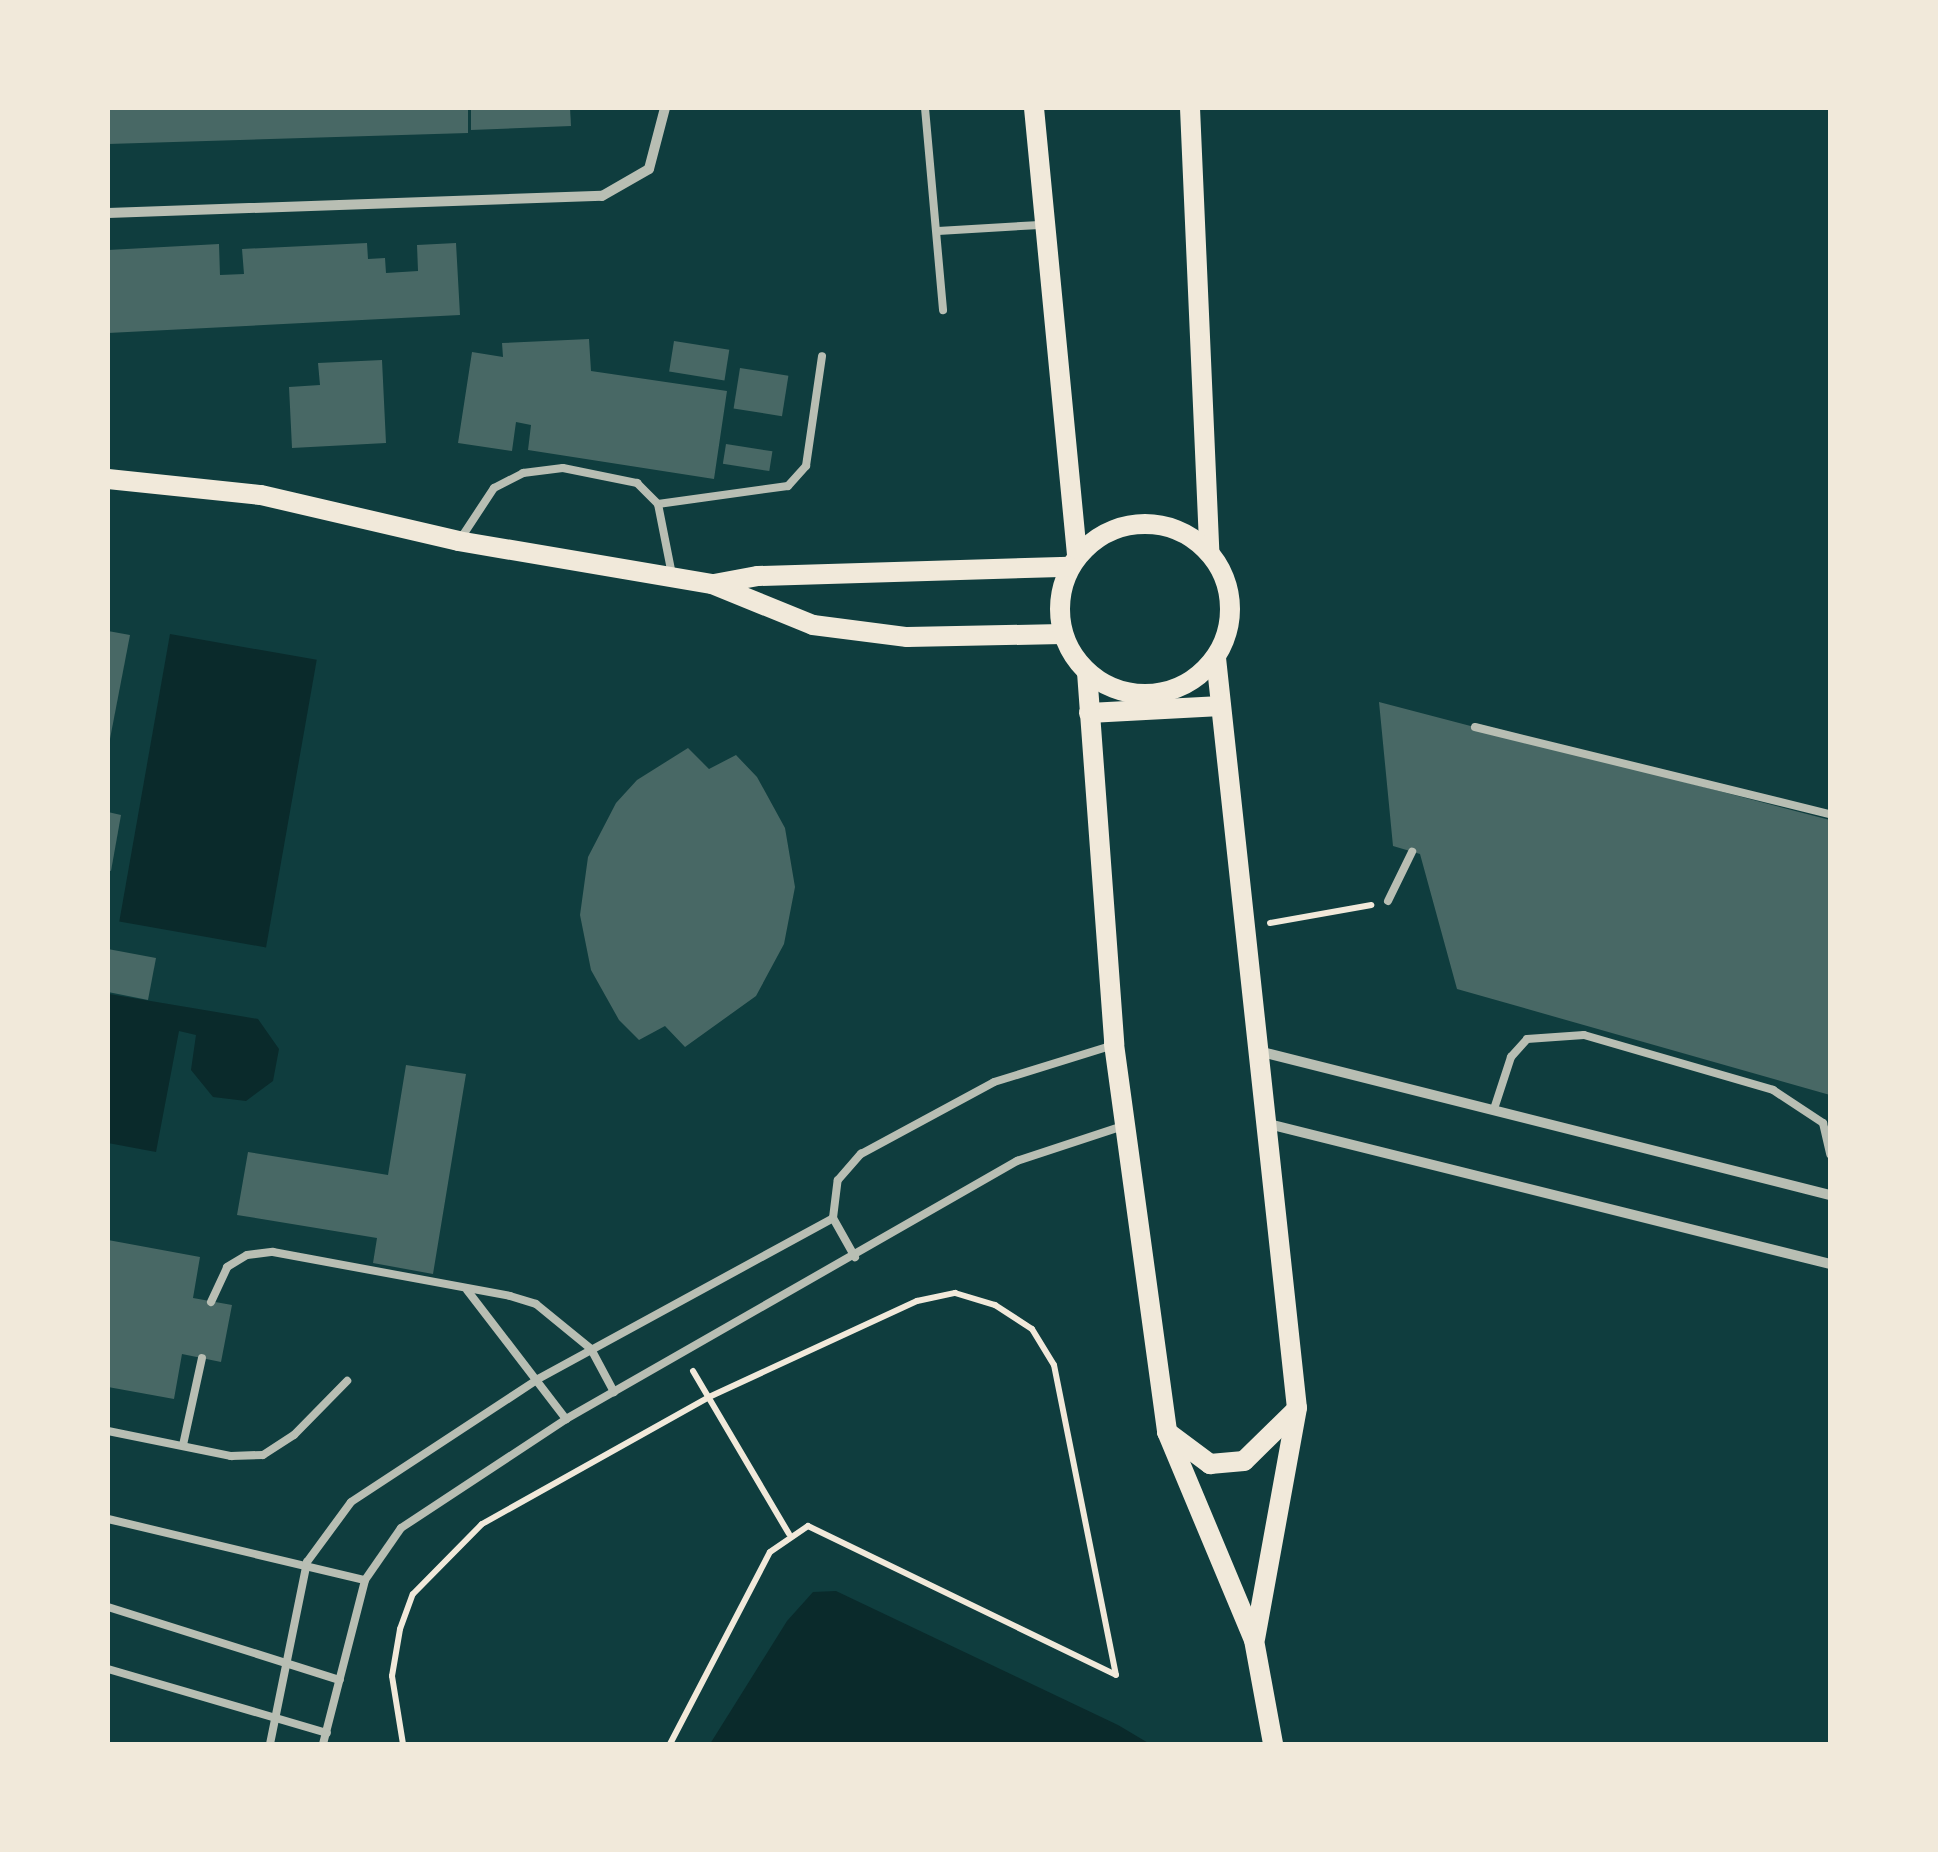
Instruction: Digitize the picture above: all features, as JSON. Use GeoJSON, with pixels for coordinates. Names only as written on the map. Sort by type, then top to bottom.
{"type":"FeatureCollection","features":[{"type":"Feature","properties":{"kind":"main road"},"geometry":{"type":"LineString","coordinates":[[1034,108],[1040,225],[1074,562],[1060,600],[1062,634],[1087,672],[1114,1044],[1128,1124],[1167,1432],[1254,1640],[1273,1744]]}},
{"type":"Feature","properties":{"kind":"main road"},"geometry":{"type":"LineString","coordinates":[[1190,108],[1209,551]]}},
{"type":"Feature","properties":{"kind":"main road"},"geometry":{"type":"LineString","coordinates":[[108,480],[261,495],[458,541],[712,584],[813,624],[908,637],[1062,634]]}},
{"type":"Feature","properties":{"kind":"main road"},"geometry":{"type":"LineString","coordinates":[[712,584],[758,576],[1074,562],[1107,533],[1142,523],[1167,526],[1209,551],[1222,570],[1231,615],[1216,658],[1249,927],[1297,1408],[1254,1640]]}},
{"type":"Feature","properties":{"kind":"main road"},"geometry":{"type":"LineString","coordinates":[[1087,672],[1139,695],[1195,679],[1216,658]]}},
{"type":"Feature","properties":{"kind":"main road"},"geometry":{"type":"LineString","coordinates":[[1090,712],[1221,706]]}},
{"type":"Feature","properties":{"kind":"main road"},"geometry":{"type":"LineString","coordinates":[[1167,1432],[1210,1464],[1244,1461],[1297,1408]]}},
{"type":"Feature","properties":{"kind":"street"},"geometry":{"type":"LineString","coordinates":[[108,213],[602,196],[649,169],[666,108]]}},
{"type":"Feature","properties":{"kind":"street"},"geometry":{"type":"LineString","coordinates":[[1262,1052],[1830,1194]]}},
{"type":"Feature","properties":{"kind":"street"},"geometry":{"type":"LineString","coordinates":[[1269,1124],[1830,1264]]}},
{"type":"Feature","properties":{"kind":"lane"},"geometry":{"type":"LineString","coordinates":[[925,108],[943,310]]}},
{"type":"Feature","properties":{"kind":"lane"},"geometry":{"type":"LineString","coordinates":[[938,232],[1040,225]]}},
{"type":"Feature","properties":{"kind":"lane"},"geometry":{"type":"LineString","coordinates":[[658,504],[788,486],[806,466],[822,356]]}},
{"type":"Feature","properties":{"kind":"lane"},"geometry":{"type":"LineString","coordinates":[[458,541],[494,488],[523,473],[563,468],[637,483],[658,504],[672,577]]}},
{"type":"Feature","properties":{"kind":"lane"},"geometry":{"type":"LineString","coordinates":[[1476,727],[1830,814]]}},
{"type":"Feature","properties":{"kind":"lane"},"geometry":{"type":"LineString","coordinates":[[1388,901],[1412,852]]}},
{"type":"Feature","properties":{"kind":"lane"},"geometry":{"type":"LineString","coordinates":[[1494,1109],[1511,1057],[1527,1038],[1584,1035],[1773,1090],[1823,1123],[1830,1154]]}},
{"type":"Feature","properties":{"kind":"lane"},"geometry":{"type":"LineString","coordinates":[[855,1257],[833,1218],[838,1180],[861,1154],[994,1082],[1114,1044]]}},
{"type":"Feature","properties":{"kind":"lane"},"geometry":{"type":"LineString","coordinates":[[323,1744],[365,1580],[401,1528],[566,1419],[685,1356],[1017,1161],[1128,1124]]}},
{"type":"Feature","properties":{"kind":"lane"},"geometry":{"type":"LineString","coordinates":[[270,1744],[307,1562],[351,1502],[538,1380],[833,1218]]}},
{"type":"Feature","properties":{"kind":"lane"},"geometry":{"type":"LineString","coordinates":[[211,1302],[226,1267],[247,1254],[273,1252],[536,1304],[591,1349],[614,1392]]}},
{"type":"Feature","properties":{"kind":"lane"},"geometry":{"type":"LineString","coordinates":[[468,1290],[566,1419]]}},
{"type":"Feature","properties":{"kind":"lane"},"geometry":{"type":"LineString","coordinates":[[183,1445],[202,1358]]}},
{"type":"Feature","properties":{"kind":"lane"},"geometry":{"type":"LineString","coordinates":[[108,1431],[263,1455],[294,1435],[347,1380]]}},
{"type":"Feature","properties":{"kind":"lane"},"geometry":{"type":"LineString","coordinates":[[108,1519],[307,1562],[365,1580]]}},
{"type":"Feature","properties":{"kind":"lane"},"geometry":{"type":"LineString","coordinates":[[108,1608],[340,1680]]}},
{"type":"Feature","properties":{"kind":"lane"},"geometry":{"type":"LineString","coordinates":[[108,1669],[274,1722],[326,1733]]}},
{"type":"Feature","properties":{"kind":"path"},"geometry":{"type":"LineString","coordinates":[[1249,927],[1388,901]]}},
{"type":"Feature","properties":{"kind":"path"},"geometry":{"type":"LineString","coordinates":[[403,1744],[392,1676],[400,1629],[414,1594],[443,1558],[482,1524],[709,1397],[936,1297],[955,1293],[995,1305],[1032,1329],[1054,1365],[1116,1674],[808,1526],[788,1534],[752,1581],[670,1744]]}},
{"type":"Feature","properties":{"kind":"path"},"geometry":{"type":"LineString","coordinates":[[685,1356],[788,1534]]}},
{"type":"Feature","properties":{"kind":"water"},"geometry":{"type":"Polygon","coordinates":[[[170,634],[317,660],[266,947],[119,922],[170,634]]]}},
{"type":"Feature","properties":{"kind":"water"},"geometry":{"type":"Polygon","coordinates":[[[109,994],[258,1019],[279,1049],[273,1081],[246,1101],[213,1097],[191,1070],[196,1035],[179,1031],[156,1152],[108,1143],[109,994]]]}},
{"type":"Feature","properties":{"kind":"water"},"geometry":{"type":"Polygon","coordinates":[[[836,1591],[1118,1725],[1150,1744],[710,1744],[787,1621],[813,1592],[836,1591]]]}},
{"type":"Feature","properties":{"kind":"building"},"geometry":{"type":"Polygon","coordinates":[[[108,108],[468,108],[468,133],[108,144],[108,108]]]}},
{"type":"Feature","properties":{"kind":"building"},"geometry":{"type":"Polygon","coordinates":[[[471,108],[570,108],[571,126],[471,130],[471,108]]]}},
{"type":"Feature","properties":{"kind":"building"},"geometry":{"type":"Polygon","coordinates":[[[367,243],[368,259],[385,258],[386,273],[418,271],[417,245],[456,243],[460,315],[108,333],[108,250],[219,244],[220,275],[244,274],[242,249],[367,243]]]}},
{"type":"Feature","properties":{"kind":"building"},"geometry":{"type":"Polygon","coordinates":[[[589,339],[591,371],[727,391],[714,479],[528,450],[531,425],[516,422],[512,451],[458,443],[472,352],[503,357],[502,343],[589,339]]]}},
{"type":"Feature","properties":{"kind":"building"},"geometry":{"type":"Polygon","coordinates":[[[674,341],[729,350],[724,380],[669,372],[674,341]]]}},
{"type":"Feature","properties":{"kind":"building"},"geometry":{"type":"Polygon","coordinates":[[[382,360],[386,443],[292,448],[289,387],[320,385],[318,363],[382,360]]]}},
{"type":"Feature","properties":{"kind":"building"},"geometry":{"type":"Polygon","coordinates":[[[740,368],[788,376],[782,416],[734,408],[740,368]]]}},
{"type":"Feature","properties":{"kind":"building"},"geometry":{"type":"Polygon","coordinates":[[[726,444],[772,451],[769,471],[723,464],[726,444]]]}},
{"type":"Feature","properties":{"kind":"building"},"geometry":{"type":"Polygon","coordinates":[[[108,631],[130,635],[109,744],[108,744],[108,631]]]}},
{"type":"Feature","properties":{"kind":"building"},"geometry":{"type":"Polygon","coordinates":[[[1379,702],[1830,820],[1830,1095],[1457,989],[1420,854],[1393,846],[1379,702]]]}},
{"type":"Feature","properties":{"kind":"building"},"geometry":{"type":"Polygon","coordinates":[[[688,748],[709,769],[736,755],[757,777],[785,828],[795,887],[784,944],[756,996],[685,1047],[665,1026],[639,1040],[619,1020],[591,970],[580,915],[588,857],[616,803],[637,780],[688,748]]]}},
{"type":"Feature","properties":{"kind":"building"},"geometry":{"type":"Polygon","coordinates":[[[108,812],[121,815],[111,871],[108,870],[108,812]]]}},
{"type":"Feature","properties":{"kind":"building"},"geometry":{"type":"Polygon","coordinates":[[[108,949],[156,958],[148,1000],[108,992],[108,949]]]}},
{"type":"Feature","properties":{"kind":"building"},"geometry":{"type":"Polygon","coordinates":[[[406,1065],[466,1074],[433,1274],[373,1263],[377,1238],[237,1215],[248,1152],[388,1175],[406,1065]]]}},
{"type":"Feature","properties":{"kind":"building"},"geometry":{"type":"Polygon","coordinates":[[[108,1240],[200,1257],[193,1298],[232,1305],[221,1362],[182,1354],[174,1399],[108,1387],[108,1240]]]}}]}
